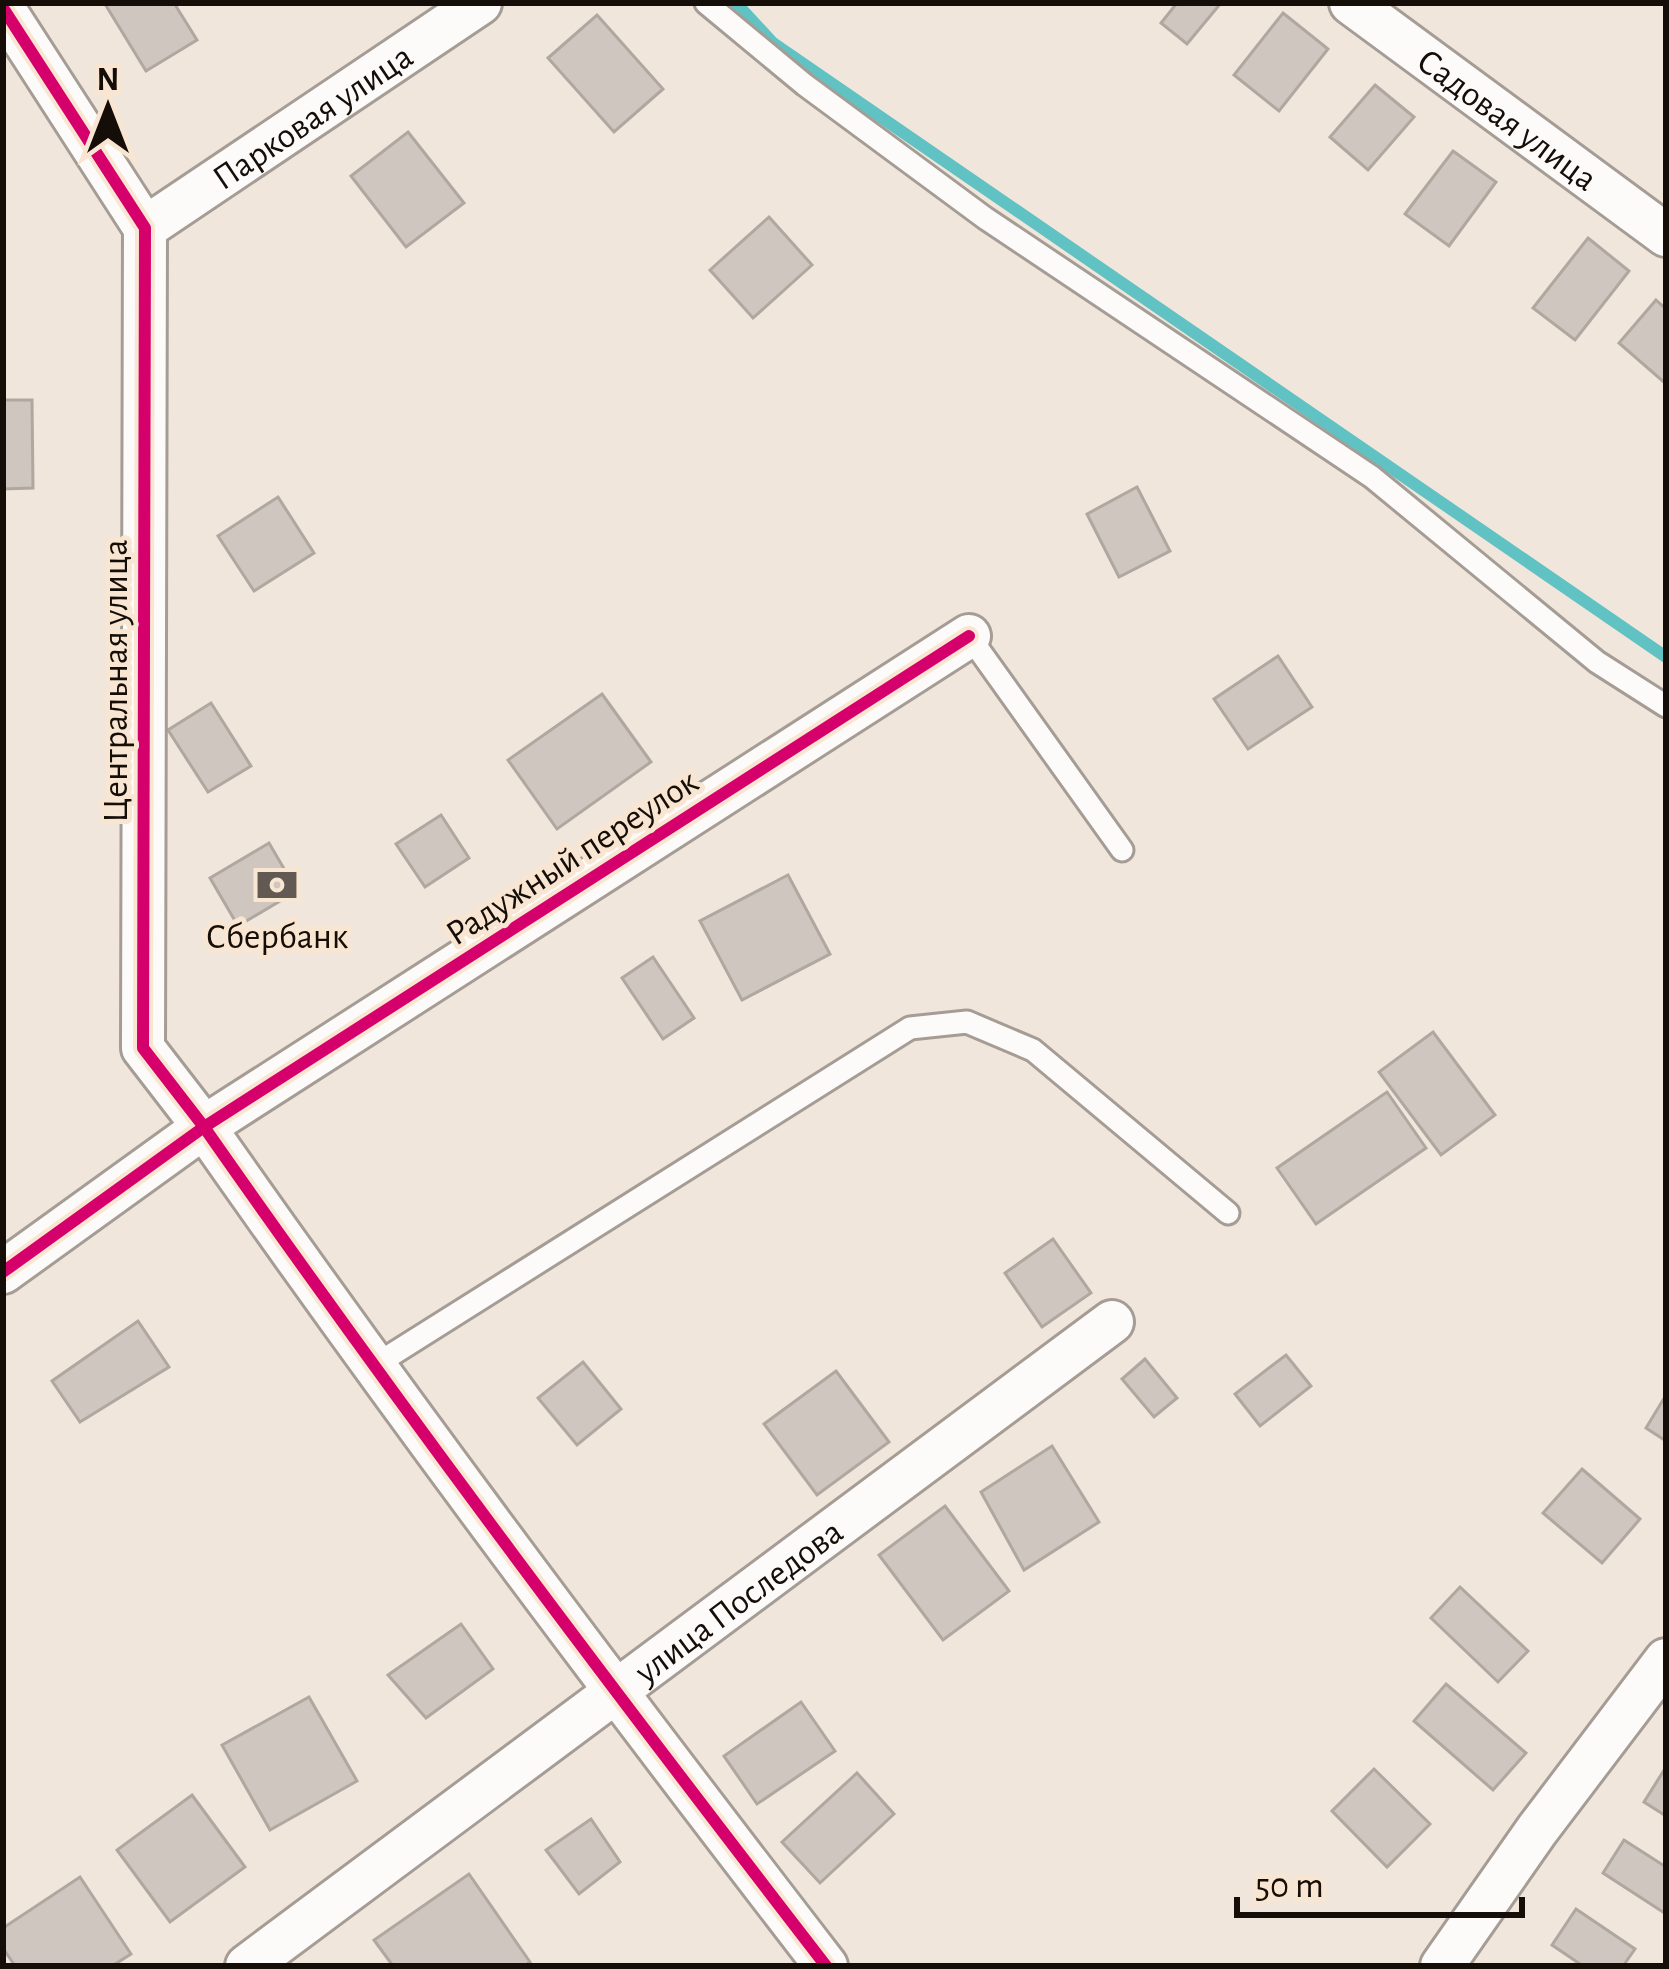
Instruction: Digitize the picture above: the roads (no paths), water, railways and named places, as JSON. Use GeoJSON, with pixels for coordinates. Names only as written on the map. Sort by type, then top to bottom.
{"type":"FeatureCollection","features":[{"type":"Feature","properties":{"kind":"street","name":"Парковая улица"},"geometry":{"type":"LineString","coordinates":[[145,228],[480,3]]}},
{"type":"Feature","properties":{"kind":"street","name":"Садовая улица"},"geometry":{"type":"LineString","coordinates":[[1351,3],[1666,235]]}},
{"type":"Feature","properties":{"kind":"street"},"geometry":{"type":"LineString","coordinates":[[3,8],[145,228]]}},
{"type":"Feature","properties":{"kind":"street","name":"Центральная улица"},"geometry":{"type":"LineString","coordinates":[[145,228],[143,1048],[372,1367],[826,1966]]}},
{"type":"Feature","properties":{"kind":"street","name":"Радужный переулок"},"geometry":{"type":"LineString","coordinates":[[204,1127],[969,636]]}},
{"type":"Feature","properties":{"kind":"street"},"geometry":{"type":"LineString","coordinates":[[3,1272],[204,1127]]}},
{"type":"Feature","properties":{"kind":"street","name":"улица Последова"},"geometry":{"type":"LineString","coordinates":[[247,1966],[1112,1322]]}},
{"type":"Feature","properties":{"kind":"street"},"geometry":{"type":"LineString","coordinates":[[1442,1966],[1666,1660]]}},
{"type":"Feature","properties":{"kind":"lane"},"geometry":{"type":"LineString","coordinates":[[706,3],[805,85],[985,218],[1372,477],[1597,662],[1666,706]]}},
{"type":"Feature","properties":{"kind":"lane"},"geometry":{"type":"LineString","coordinates":[[969,636],[1122,850]]}},
{"type":"Feature","properties":{"kind":"lane"},"geometry":{"type":"LineString","coordinates":[[372,1367],[910,1028],[967,1022],[1034,1050],[1228,1213]]}},
{"type":"Feature","properties":{"kind":"waterway"},"geometry":{"type":"LineString","coordinates":[[736,3],[773,43],[1666,657]]}},
{"type":"Feature","properties":{"kind":"place","name":"Сбербанк"},"geometry":{"type":"Point","coordinates":[277,885]}}]}
